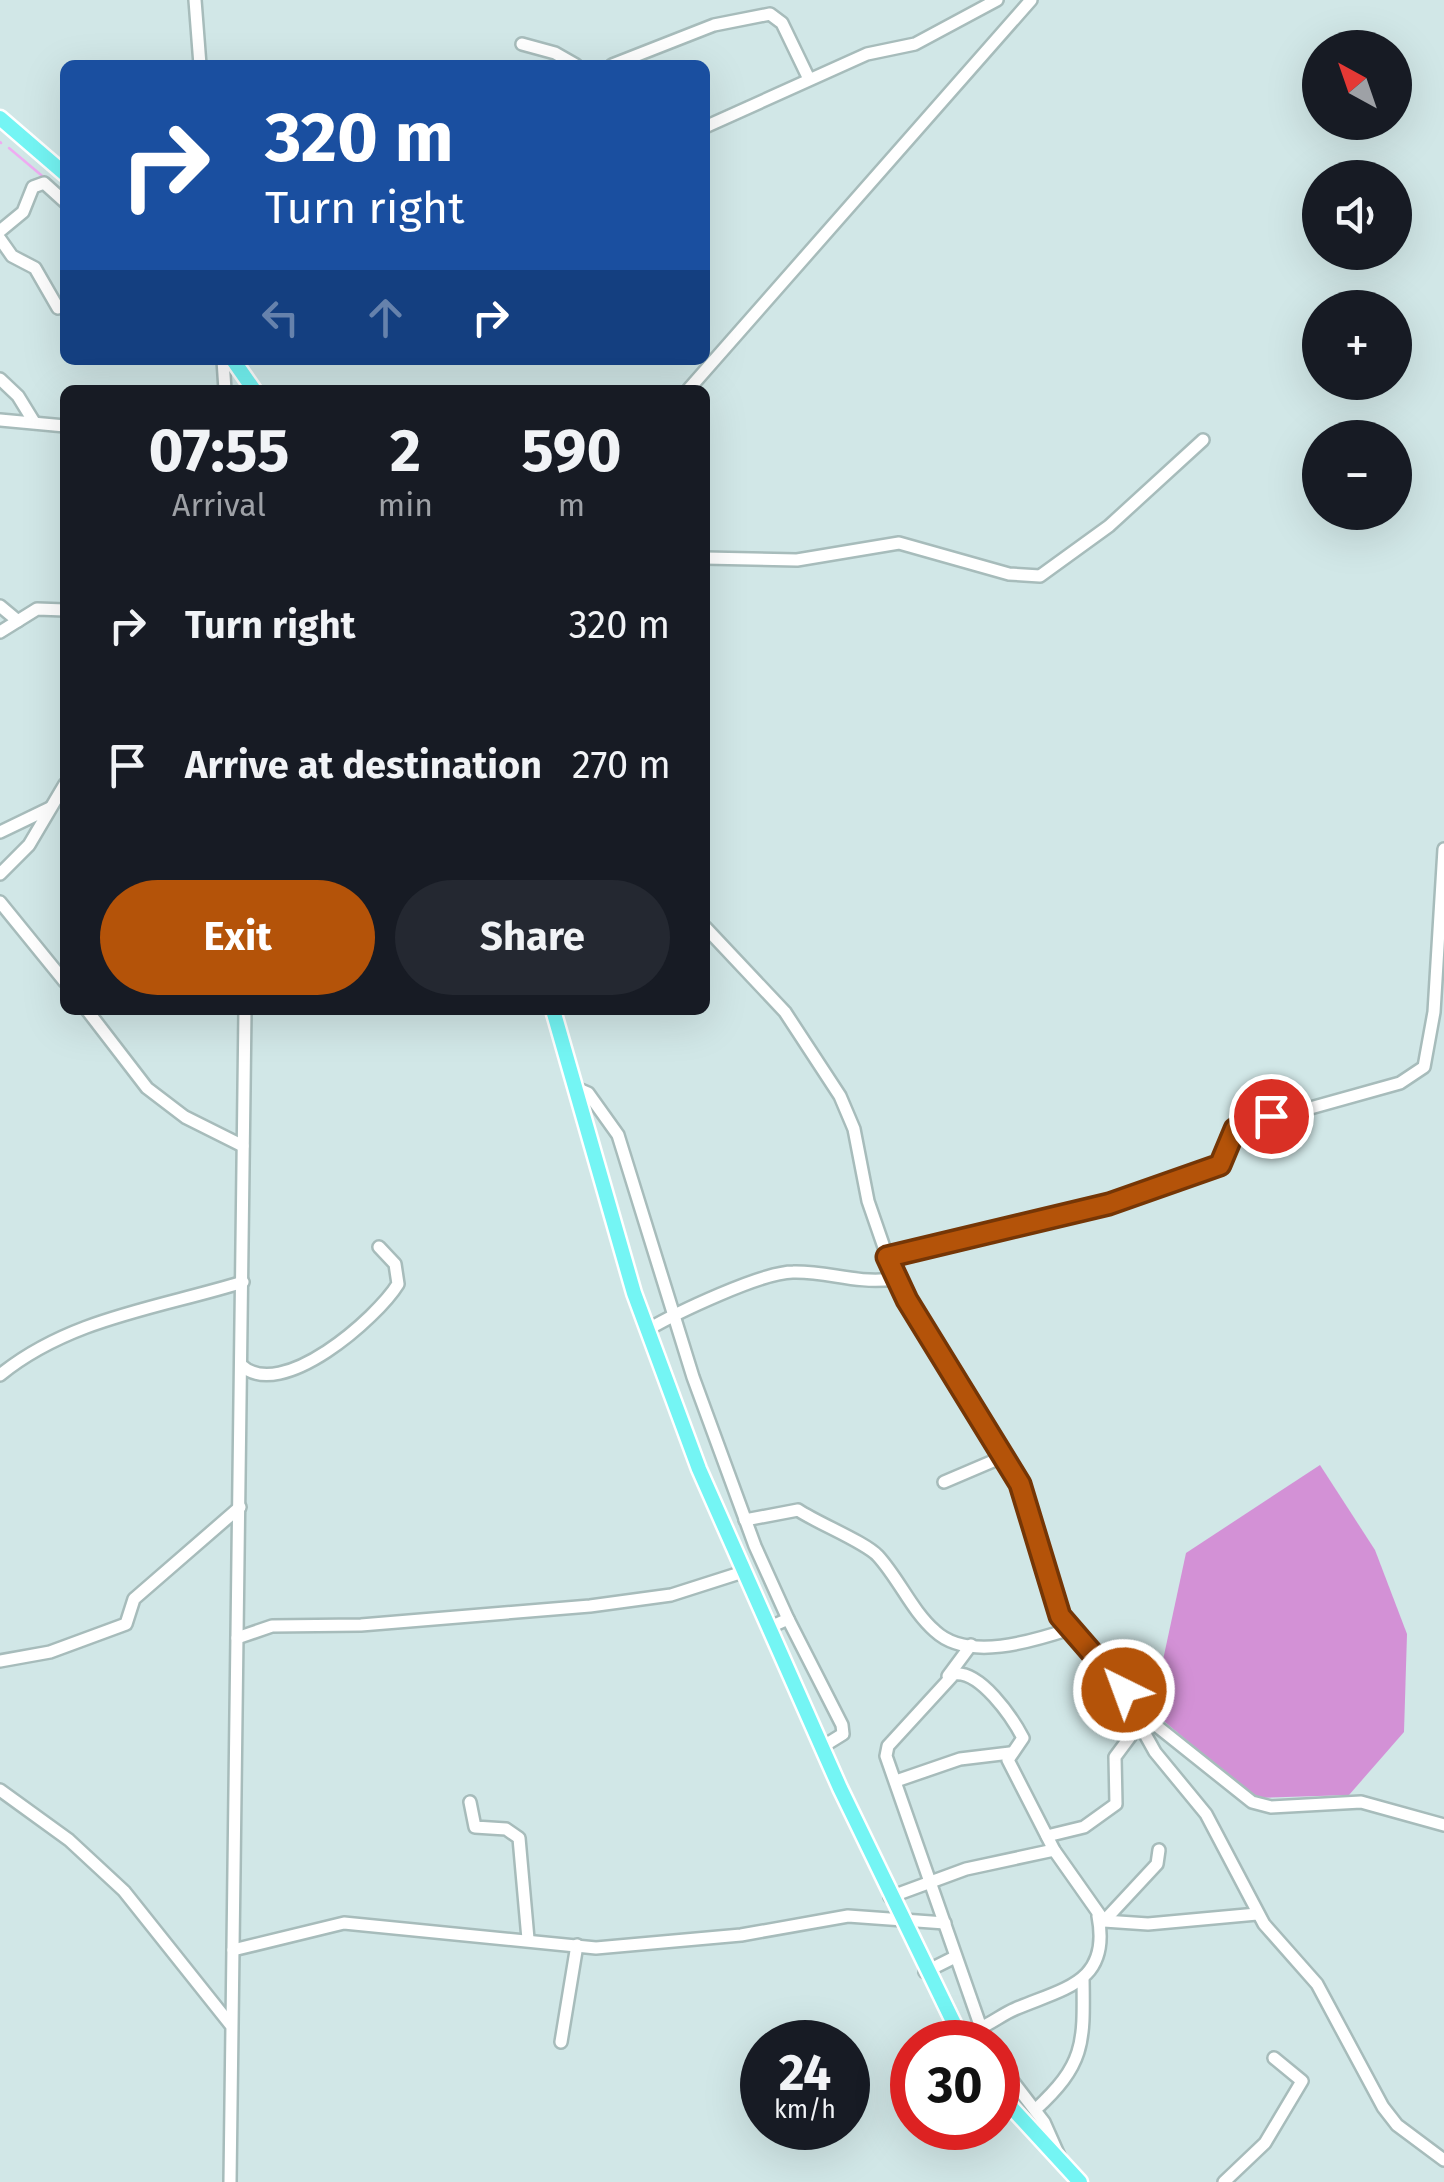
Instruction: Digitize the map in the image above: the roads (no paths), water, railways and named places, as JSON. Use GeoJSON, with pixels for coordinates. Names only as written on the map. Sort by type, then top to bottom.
{"type":"FeatureCollection","features":[{"type":"Feature","properties":{"kind":"main road"},"geometry":{"type":"LineString","coordinates":[[0,118],[60,170]]}},
{"type":"Feature","properties":{"kind":"main road"},"geometry":{"type":"LineString","coordinates":[[553,1015],[647,1330],[743,1572],[890,1898],[951,2020]]}},
{"type":"Feature","properties":{"kind":"main road"},"geometry":{"type":"LineString","coordinates":[[1020,2118],[1080,2182]]}},
{"type":"Feature","properties":{"kind":"street"},"geometry":{"type":"LineString","coordinates":[[195,0],[200,60]]}},
{"type":"Feature","properties":{"kind":"street"},"geometry":{"type":"LineString","coordinates":[[710,124],[867,54],[915,44],[997,0]]}},
{"type":"Feature","properties":{"kind":"street"},"geometry":{"type":"LineString","coordinates":[[692,385],[1031,0]]}},
{"type":"Feature","properties":{"kind":"street"},"geometry":{"type":"LineString","coordinates":[[625,60],[714,25],[770,14],[782,23],[809,79]]}},
{"type":"Feature","properties":{"kind":"street"},"geometry":{"type":"LineString","coordinates":[[522,44],[568,60]]}},
{"type":"Feature","properties":{"kind":"street"},"geometry":{"type":"LineString","coordinates":[[0,230],[23,212],[33,188],[44,184],[60,198]]}},
{"type":"Feature","properties":{"kind":"street"},"geometry":{"type":"LineString","coordinates":[[0,239],[12,256],[35,268],[58,308]]}},
{"type":"Feature","properties":{"kind":"street"},"geometry":{"type":"LineString","coordinates":[[0,379],[18,396],[34,422]]}},
{"type":"Feature","properties":{"kind":"street"},"geometry":{"type":"LineString","coordinates":[[0,420],[60,425]]}},
{"type":"Feature","properties":{"kind":"street"},"geometry":{"type":"LineString","coordinates":[[710,558],[797,560],[899,542],[1009,574],[1040,576],[1110,526],[1203,440]]}},
{"type":"Feature","properties":{"kind":"street"},"geometry":{"type":"LineString","coordinates":[[0,606],[18,621]]}},
{"type":"Feature","properties":{"kind":"street"},"geometry":{"type":"LineString","coordinates":[[0,632],[36,610],[60,610]]}},
{"type":"Feature","properties":{"kind":"street"},"geometry":{"type":"LineString","coordinates":[[0,874],[29,845],[60,793]]}},
{"type":"Feature","properties":{"kind":"street"},"geometry":{"type":"LineString","coordinates":[[0,832],[52,807]]}},
{"type":"Feature","properties":{"kind":"street"},"geometry":{"type":"LineString","coordinates":[[887,1257],[1109,1204],[1220,1165],[1235,1129],[1400,1083],[1424,1068],[1434,1012],[1444,849]]}},
{"type":"Feature","properties":{"kind":"street"},"geometry":{"type":"LineString","coordinates":[[0,902],[60,976]]}},
{"type":"Feature","properties":{"kind":"street"},"geometry":{"type":"LineString","coordinates":[[710,932],[785,1012],[840,1096],[854,1129],[868,1201],[895,1278],[1020,1484],[1060,1616],[1143,1720],[1228,1787],[1262,1806],[1361,1802],[1444,1825]]}},
{"type":"Feature","properties":{"kind":"street"},"geometry":{"type":"LineString","coordinates":[[91,1015],[147,1088],[185,1117],[243,1146]]}},
{"type":"Feature","properties":{"kind":"street"},"geometry":{"type":"LineString","coordinates":[[230,2182],[245,1015]]}},
{"type":"Feature","properties":{"kind":"street"},"geometry":{"type":"LineString","coordinates":[[574,1087],[588,1093],[618,1135],[745,1520],[788,1618],[842,1725],[843,1734],[822,1747]]}},
{"type":"Feature","properties":{"kind":"street"},"geometry":{"type":"LineString","coordinates":[[241,1366],[255,1375],[282,1374],[344,1340],[398,1284],[395,1264],[379,1247]]}},
{"type":"Feature","properties":{"kind":"street"},"geometry":{"type":"LineString","coordinates":[[647,1330],[675,1314],[788,1272],[842,1281],[895,1278]]}},
{"type":"Feature","properties":{"kind":"street"},"geometry":{"type":"LineString","coordinates":[[0,1375],[32,1352],[98,1320],[166,1306],[242,1282]]}},
{"type":"Feature","properties":{"kind":"street"},"geometry":{"type":"LineString","coordinates":[[944,1482],[1004,1456]]}},
{"type":"Feature","properties":{"kind":"street"},"geometry":{"type":"LineString","coordinates":[[0,1660],[50,1652],[126,1624],[134,1599],[240,1507]]}},
{"type":"Feature","properties":{"kind":"street"},"geometry":{"type":"LineString","coordinates":[[745,1520],[798,1510],[835,1534],[865,1545],[936,1633],[971,1644],[1020,1645],[1070,1630]]}},
{"type":"Feature","properties":{"kind":"street"},"geometry":{"type":"LineString","coordinates":[[237,1638],[272,1626],[361,1625],[590,1606],[670,1595],[743,1572]]}},
{"type":"Feature","properties":{"kind":"street"},"geometry":{"type":"LineString","coordinates":[[768,1628],[788,1618]]}},
{"type":"Feature","properties":{"kind":"street"},"geometry":{"type":"LineString","coordinates":[[971,1644],[946,1680],[886,1750],[977,2020]]}},
{"type":"Feature","properties":{"kind":"street"},"geometry":{"type":"LineString","coordinates":[[946,1680],[964,1673],[973,1677],[1010,1718],[1023,1738],[1008,1760],[1054,1850],[1101,1918],[1098,1961],[1083,1978],[996,2020]]}},
{"type":"Feature","properties":{"kind":"street"},"geometry":{"type":"LineString","coordinates":[[1046,1836],[1084,1827],[1116,1804],[1116,1757],[1143,1720]]}},
{"type":"Feature","properties":{"kind":"street"},"geometry":{"type":"LineString","coordinates":[[1143,1720],[1155,1752],[1206,1814],[1258,1914],[1317,1984],[1397,2125],[1444,2160]]}},
{"type":"Feature","properties":{"kind":"street"},"geometry":{"type":"LineString","coordinates":[[896,1780],[960,1759],[1010,1753]]}},
{"type":"Feature","properties":{"kind":"street"},"geometry":{"type":"LineString","coordinates":[[0,1790],[69,1840],[124,1891],[230,2024]]}},
{"type":"Feature","properties":{"kind":"street"},"geometry":{"type":"LineString","coordinates":[[470,1802],[475,1827],[506,1829],[519,1838],[528,1939]]}},
{"type":"Feature","properties":{"kind":"street"},"geometry":{"type":"LineString","coordinates":[[890,1898],[931,1880],[1054,1850]]}},
{"type":"Feature","properties":{"kind":"street"},"geometry":{"type":"LineString","coordinates":[[1101,1918],[1157,1864],[1159,1850]]}},
{"type":"Feature","properties":{"kind":"street"},"geometry":{"type":"LineString","coordinates":[[1101,1918],[1148,1924],[1258,1914]]}},
{"type":"Feature","properties":{"kind":"street"},"geometry":{"type":"LineString","coordinates":[[233,1950],[344,1923],[577,1945],[652,1945],[741,1935],[848,1916],[945,1923]]}},
{"type":"Feature","properties":{"kind":"street"},"geometry":{"type":"LineString","coordinates":[[561,2042],[577,1945]]}},
{"type":"Feature","properties":{"kind":"street"},"geometry":{"type":"LineString","coordinates":[[925,1972],[956,1956]]}},
{"type":"Feature","properties":{"kind":"street"},"geometry":{"type":"LineString","coordinates":[[1035,2110],[1076,2066],[1082,2046],[1083,1978]]}},
{"type":"Feature","properties":{"kind":"street"},"geometry":{"type":"LineString","coordinates":[[1224,2182],[1265,2143],[1302,2081],[1274,2058]]}},
{"type":"Feature","properties":{"kind":"street"},"geometry":{"type":"LineString","coordinates":[[1020,2091],[1052,2135],[1062,2166]]}},
{"type":"Feature","properties":{"kind":"waterway"},"geometry":{"type":"LineString","coordinates":[[9,148],[47,180]]}}]}
